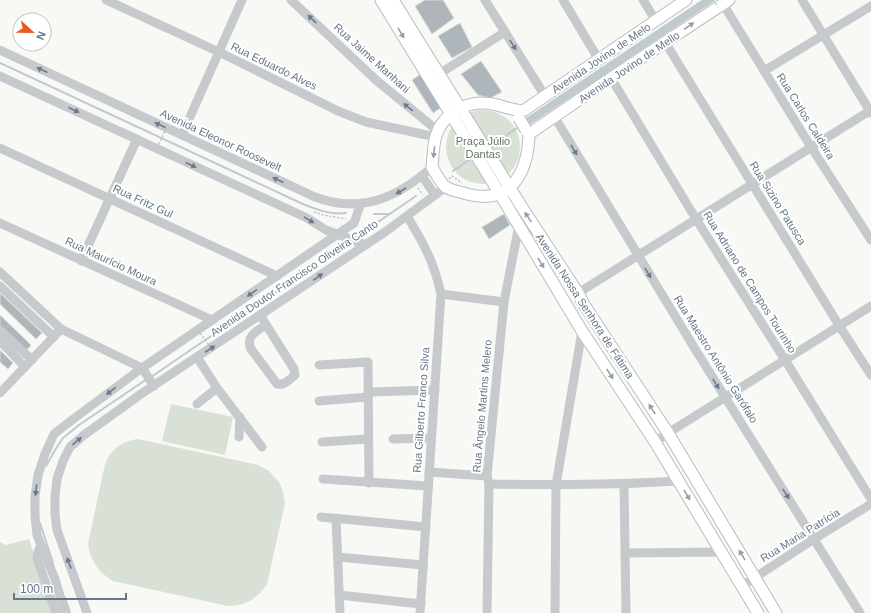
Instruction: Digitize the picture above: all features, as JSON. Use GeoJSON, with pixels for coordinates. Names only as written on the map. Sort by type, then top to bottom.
{"type":"FeatureCollection","features":[{"type":"Feature","properties":{"kind":"main road","name":"Avenida Nossa Senhora de Fátima"},"geometry":{"type":"LineString","coordinates":[[381,0],[582,331],[655,442],[758,613]]}},
{"type":"Feature","properties":{"kind":"main road","name":"Avenida Nossa Senhora de Fátima"},"geometry":{"type":"LineString","coordinates":[[393,0],[510,187],[522,209],[668,433],[776,613]]}},
{"type":"Feature","properties":{"kind":"main road","name":"Avenida Jovino de Melo"},"geometry":{"type":"LineString","coordinates":[[516,114],[523,111],[686,0]]}},
{"type":"Feature","properties":{"kind":"main road","name":"Avenida Jovino de Mello"},"geometry":{"type":"LineString","coordinates":[[528,132],[610,79],[721,3]]}},
{"type":"Feature","properties":{"kind":"main road"},"geometry":{"type":"LineString","coordinates":[[484,103],[516,114],[528,132],[529,149],[526,162],[520,174],[510,187],[500,194],[481,196],[446,187],[432,167],[437,134],[450,114],[473,104],[484,103]]}},
{"type":"Feature","properties":{"kind":"street","name":"Rua Eduardo Alves"},"geometry":{"type":"LineString","coordinates":[[106,0],[219,52],[338,111],[366,122],[437,134]]}},
{"type":"Feature","properties":{"kind":"street"},"geometry":{"type":"LineString","coordinates":[[182,134],[242,0]]}},
{"type":"Feature","properties":{"kind":"street","name":"Rua Jaime Manhani"},"geometry":{"type":"LineString","coordinates":[[291,0],[376,80],[437,134]]}},
{"type":"Feature","properties":{"kind":"street"},"geometry":{"type":"LineString","coordinates":[[485,0],[545,96]]}},
{"type":"Feature","properties":{"kind":"street"},"geometry":{"type":"LineString","coordinates":[[563,0],[598,60]]}},
{"type":"Feature","properties":{"kind":"street"},"geometry":{"type":"LineString","coordinates":[[643,0],[656,21]]}},
{"type":"Feature","properties":{"kind":"street"},"geometry":{"type":"LineString","coordinates":[[578,293],[811,146],[870,111],[822,35],[802,0]]}},
{"type":"Feature","properties":{"kind":"street","name":"Rua Carlos Caldeira"},"geometry":{"type":"LineString","coordinates":[[721,3],[871,240]]}},
{"type":"Feature","properties":{"kind":"street"},"geometry":{"type":"LineString","coordinates":[[764,71],[871,6]]}},
{"type":"Feature","properties":{"kind":"street"},"geometry":{"type":"LineString","coordinates":[[439,74],[505,32]]}},
{"type":"Feature","properties":{"kind":"street","name":"Rua Sizino Patusca"},"geometry":{"type":"LineString","coordinates":[[665,42],[871,375]]}},
{"type":"Feature","properties":{"kind":"street","name":"Avenida Eleonor Roosevelt"},"geometry":{"type":"LineString","coordinates":[[0,50],[328,202],[343,204],[381,200],[396,194],[422,176],[432,167]]}},
{"type":"Feature","properties":{"kind":"street"},"geometry":{"type":"LineString","coordinates":[[0,76],[307,218],[316,225],[364,244]]}},
{"type":"Feature","properties":{"kind":"street","name":"Rua Adriano de Campos Tourinho"},"geometry":{"type":"LineString","coordinates":[[610,79],[871,499]]}},
{"type":"Feature","properties":{"kind":"street","name":"Rua Maestro Antônio Garófalo"},"geometry":{"type":"LineString","coordinates":[[554,116],[725,398],[860,613]]}},
{"type":"Feature","properties":{"kind":"street"},"geometry":{"type":"LineString","coordinates":[[81,261],[137,139]]}},
{"type":"Feature","properties":{"kind":"street","name":"Rua Fritz Gul"},"geometry":{"type":"LineString","coordinates":[[0,148],[277,276]]}},
{"type":"Feature","properties":{"kind":"street"},"geometry":{"type":"LineString","coordinates":[[422,176],[435,195]]}},
{"type":"Feature","properties":{"kind":"street","name":"Avenida Doutor Francisco Oliveira Canto"},"geometry":{"type":"LineString","coordinates":[[87,613],[57,530],[55,498],[57,479],[70,446],[154,385],[407,216],[446,187]]}},
{"type":"Feature","properties":{"kind":"street","name":"Avenida Doutor Francisco Oliveira Canto"},"geometry":{"type":"LineString","coordinates":[[41,545],[35,516],[35,496],[38,475],[54,434],[144,371],[212,320],[354,223],[361,203]]}},
{"type":"Feature","properties":{"kind":"street","name":"Rua Gilberto Franco Silva"},"geometry":{"type":"LineString","coordinates":[[407,216],[427,250],[437,274],[441,294],[421,608]]}},
{"type":"Feature","properties":{"kind":"street","name":"Rua Maurício Moura"},"geometry":{"type":"LineString","coordinates":[[0,223],[212,320]]}},
{"type":"Feature","properties":{"kind":"street","name":"Rua Ângelo Martins Melero"},"geometry":{"type":"LineString","coordinates":[[488,613],[488,480],[504,302],[519,226]]}},
{"type":"Feature","properties":{"kind":"street"},"geometry":{"type":"LineString","coordinates":[[0,272],[61,329],[144,371],[154,385]]}},
{"type":"Feature","properties":{"kind":"street"},"geometry":{"type":"LineString","coordinates":[[0,286],[54,337]]}},
{"type":"Feature","properties":{"kind":"street"},"geometry":{"type":"LineString","coordinates":[[441,294],[504,302]]}},
{"type":"Feature","properties":{"kind":"street"},"geometry":{"type":"LineString","coordinates":[[655,442],[840,327],[871,306]]}},
{"type":"Feature","properties":{"kind":"street"},"geometry":{"type":"LineString","coordinates":[[260,315],[295,373],[295,375],[279,385],[248,344],[253,333],[266,325]]}},
{"type":"Feature","properties":{"kind":"street"},"geometry":{"type":"LineString","coordinates":[[1,391],[61,329]]}},
{"type":"Feature","properties":{"kind":"street"},"geometry":{"type":"LineString","coordinates":[[0,330],[32,360]]}},
{"type":"Feature","properties":{"kind":"street"},"geometry":{"type":"LineString","coordinates":[[555,613],[556,485],[582,331]]}},
{"type":"Feature","properties":{"kind":"street"},"geometry":{"type":"LineString","coordinates":[[0,341],[25,367]]}},
{"type":"Feature","properties":{"kind":"street"},"geometry":{"type":"LineString","coordinates":[[197,357],[217,388],[262,447]]}},
{"type":"Feature","properties":{"kind":"street"},"geometry":{"type":"LineString","coordinates":[[319,365],[368,362],[369,483]]}},
{"type":"Feature","properties":{"kind":"street"},"geometry":{"type":"LineString","coordinates":[[197,404],[217,388]]}},
{"type":"Feature","properties":{"kind":"street"},"geometry":{"type":"LineString","coordinates":[[319,401],[368,395],[435,390]]}},
{"type":"Feature","properties":{"kind":"street"},"geometry":{"type":"LineString","coordinates":[[238,437],[240,417]]}},
{"type":"Feature","properties":{"kind":"street"},"geometry":{"type":"LineString","coordinates":[[393,439],[432,438]]}},
{"type":"Feature","properties":{"kind":"street"},"geometry":{"type":"LineString","coordinates":[[322,442],[368,440]]}},
{"type":"Feature","properties":{"kind":"street"},"geometry":{"type":"LineString","coordinates":[[429,472],[488,480],[556,485],[624,484],[678,481]]}},
{"type":"Feature","properties":{"kind":"street"},"geometry":{"type":"LineString","coordinates":[[323,479],[428,486]]}},
{"type":"Feature","properties":{"kind":"street"},"geometry":{"type":"LineString","coordinates":[[624,484],[626,613]]}},
{"type":"Feature","properties":{"kind":"street","name":"Rua Maria Patrícia"},"geometry":{"type":"LineString","coordinates":[[742,586],[871,504]]}},
{"type":"Feature","properties":{"kind":"street"},"geometry":{"type":"LineString","coordinates":[[321,517],[426,527]]}},
{"type":"Feature","properties":{"kind":"street"},"geometry":{"type":"LineString","coordinates":[[336,518],[340,612]]}},
{"type":"Feature","properties":{"kind":"street"},"geometry":{"type":"LineString","coordinates":[[41,545],[38,552],[38,558],[56,613]]}},
{"type":"Feature","properties":{"kind":"street"},"geometry":{"type":"LineString","coordinates":[[41,545],[55,579],[65,613]]}},
{"type":"Feature","properties":{"kind":"street"},"geometry":{"type":"LineString","coordinates":[[625,553],[722,552]]}},
{"type":"Feature","properties":{"kind":"street"},"geometry":{"type":"LineString","coordinates":[[338,557],[423,565]]}},
{"type":"Feature","properties":{"kind":"street"},"geometry":{"type":"LineString","coordinates":[[339,595],[421,608]]}},
{"type":"Feature","properties":{"kind":"path"},"geometry":{"type":"LineString","coordinates":[[598,60],[610,79]]}},
{"type":"Feature","properties":{"kind":"path"},"geometry":{"type":"LineString","coordinates":[[156,148],[167,128]]}},
{"type":"Feature","properties":{"kind":"path"},"geometry":{"type":"LineString","coordinates":[[198,330],[211,348]]}},
{"type":"Feature","properties":{"kind":"green space","name":"Praça Júlio Dantas"},"geometry":{"type":"Polygon","coordinates":[[[483,110],[497,113],[509,121],[517,133],[520,147],[517,161],[509,173],[497,181],[483,184],[469,181],[457,173],[449,161],[446,147],[449,133],[457,121],[469,113],[483,110]]]}},
{"type":"Feature","properties":{"kind":"green space"},"geometry":{"type":"Polygon","coordinates":[[[171,404],[233,417],[225,455],[162,441],[171,404]]]}},
{"type":"Feature","properties":{"kind":"green space"},"geometry":{"type":"Polygon","coordinates":[[[138,439],[258,465],[269,471],[279,482],[285,503],[267,584],[255,598],[240,605],[228,606],[113,581],[99,570],[93,560],[88,544],[105,464],[110,454],[114,450],[122,444],[138,439]]]}},
{"type":"Feature","properties":{"kind":"green space"},"geometry":{"type":"Polygon","coordinates":[[[29,539],[54,613],[0,613],[0,542],[6,545],[29,539]]]}},
{"type":"Feature","properties":{"kind":"building"},"geometry":{"type":"Polygon","coordinates":[[[425,0],[443,0],[454,18],[432,34],[415,6],[425,0]]]}},
{"type":"Feature","properties":{"kind":"building"},"geometry":{"type":"Polygon","coordinates":[[[460,23],[472,47],[452,58],[438,36],[460,23]]]}},
{"type":"Feature","properties":{"kind":"building"},"geometry":{"type":"Polygon","coordinates":[[[481,61],[502,92],[490,98],[478,95],[461,74],[481,61]]]}},
{"type":"Feature","properties":{"kind":"building"},"geometry":{"type":"Polygon","coordinates":[[[421,74],[442,107],[433,113],[412,80],[421,74]]]}},
{"type":"Feature","properties":{"kind":"building"},"geometry":{"type":"Polygon","coordinates":[[[504,214],[510,225],[489,239],[482,227],[504,214]]]}},
{"type":"Feature","properties":{"kind":"building"},"geometry":{"type":"Polygon","coordinates":[[[0,293],[42,333],[36,339],[0,304],[0,293]]]}},
{"type":"Feature","properties":{"kind":"building"},"geometry":{"type":"Polygon","coordinates":[[[0,315],[31,345],[26,351],[0,326],[0,315]]]}},
{"type":"Feature","properties":{"kind":"building"},"geometry":{"type":"Polygon","coordinates":[[[0,350],[13,363],[8,369],[0,362],[0,350]]]}},
{"type":"Feature","properties":{"kind":"waterway"},"geometry":{"type":"LineString","coordinates":[[524,124],[709,0]]}},
{"type":"Feature","properties":{"kind":"waterway"},"geometry":{"type":"LineString","coordinates":[[0,63],[305,205],[330,213],[346,213]]}},
{"type":"Feature","properties":{"kind":"waterway"},"geometry":{"type":"LineString","coordinates":[[499,140],[520,126]]}},
{"type":"Feature","properties":{"kind":"waterway"},"geometry":{"type":"LineString","coordinates":[[453,171],[472,158]]}},
{"type":"Feature","properties":{"kind":"waterway"},"geometry":{"type":"LineString","coordinates":[[356,237],[416,196]]}},
{"type":"Feature","properties":{"kind":"waterway"},"geometry":{"type":"LineString","coordinates":[[374,214],[388,214]]}},
{"type":"Feature","properties":{"kind":"waterway"},"geometry":{"type":"LineString","coordinates":[[151,377],[349,242]]}},
{"type":"Feature","properties":{"kind":"waterway"},"geometry":{"type":"LineString","coordinates":[[46,466],[63,438],[79,425],[147,379]]}},
{"type":"Feature","properties":{"kind":"waterway"},"geometry":{"type":"LineString","coordinates":[[40,523],[53,563]]}},
{"type":"Feature","properties":{"kind":"waterway"},"geometry":{"type":"LineString","coordinates":[[65,597],[70,613]]}}]}
